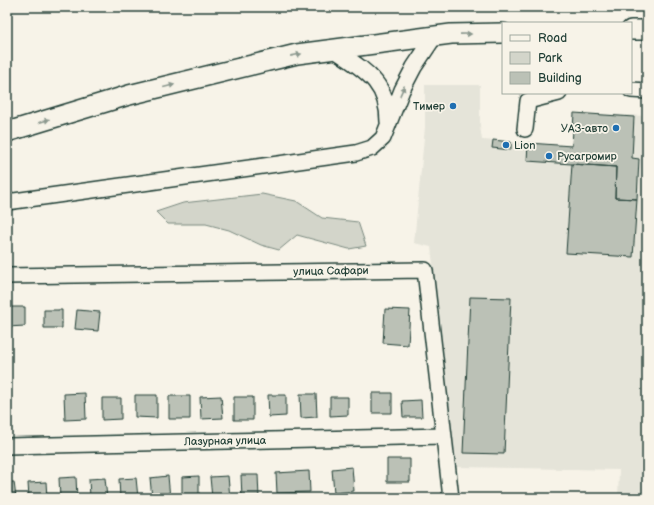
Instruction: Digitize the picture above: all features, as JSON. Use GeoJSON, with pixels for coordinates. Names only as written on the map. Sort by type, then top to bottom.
{"type":"FeatureCollection","features":[{"type":"Feature","properties":{"kind":"main road"},"geometry":{"type":"LineString","coordinates":[[632,30],[647,30]]}},
{"type":"Feature","properties":{"kind":"main road"},"geometry":{"type":"LineString","coordinates":[[7,132],[130,95],[297,54],[451,34],[502,33]]}},
{"type":"Feature","properties":{"kind":"street"},"geometry":{"type":"LineString","coordinates":[[7,202],[356,153],[372,148],[383,138],[402,90],[414,67],[434,37]]}},
{"type":"Feature","properties":{"kind":"street"},"geometry":{"type":"LineString","coordinates":[[335,50],[369,74],[382,90],[388,108],[388,127]]}},
{"type":"Feature","properties":{"kind":"street"},"geometry":{"type":"LineString","coordinates":[[632,90],[647,91]]}},
{"type":"Feature","properties":{"kind":"street"},"geometry":{"type":"LineString","coordinates":[[524,129],[528,101],[555,94]]}},
{"type":"Feature","properties":{"kind":"street","name":"улица Сафари"},"geometry":{"type":"LineString","coordinates":[[7,276],[425,270],[450,498]]}},
{"type":"Feature","properties":{"kind":"street","name":"Лазурная улица"},"geometry":{"type":"LineString","coordinates":[[7,446],[444,436]]}},
{"type":"Feature","properties":{"kind":"shaded area"},"geometry":{"type":"Polygon","coordinates":[[[425,85],[480,85],[480,126],[482,140],[572,146],[574,113],[647,116],[647,498],[618,498],[619,470],[456,467],[431,247],[414,243],[425,127],[425,85]]]}},
{"type":"Feature","properties":{"kind":"green space"},"geometry":{"type":"Polygon","coordinates":[[[262,194],[296,201],[322,218],[358,222],[366,246],[349,249],[297,235],[279,250],[261,245],[229,230],[206,224],[168,224],[156,212],[183,203],[262,194]]]}},
{"type":"Feature","properties":{"kind":"building"},"geometry":{"type":"Polygon","coordinates":[[[574,113],[634,117],[632,158],[639,159],[637,199],[615,198],[616,167],[527,161],[528,143],[572,146],[574,113]]]}},
{"type":"Feature","properties":{"kind":"building"},"geometry":{"type":"Polygon","coordinates":[[[493,140],[511,142],[511,150],[492,148],[493,140]]]}},
{"type":"Feature","properties":{"kind":"building"},"geometry":{"type":"Polygon","coordinates":[[[572,164],[616,167],[615,198],[637,199],[633,257],[566,253],[572,164]]]}},
{"type":"Feature","properties":{"kind":"building"},"geometry":{"type":"Polygon","coordinates":[[[470,297],[511,298],[504,454],[463,453],[470,297]]]}},
{"type":"Feature","properties":{"kind":"building"},"geometry":{"type":"Polygon","coordinates":[[[7,307],[25,307],[25,326],[7,327],[7,307]]]}},
{"type":"Feature","properties":{"kind":"building"},"geometry":{"type":"Polygon","coordinates":[[[385,309],[410,310],[408,345],[383,343],[385,309]]]}},
{"type":"Feature","properties":{"kind":"building"},"geometry":{"type":"Polygon","coordinates":[[[44,310],[62,310],[62,328],[44,328],[44,310]]]}},
{"type":"Feature","properties":{"kind":"building"},"geometry":{"type":"Polygon","coordinates":[[[77,310],[100,312],[98,331],[75,329],[77,310]]]}},
{"type":"Feature","properties":{"kind":"building"},"geometry":{"type":"Polygon","coordinates":[[[85,393],[86,419],[65,420],[64,394],[85,393]]]}},
{"type":"Feature","properties":{"kind":"building"},"geometry":{"type":"Polygon","coordinates":[[[372,393],[392,393],[392,413],[372,413],[372,393]]]}},
{"type":"Feature","properties":{"kind":"building"},"geometry":{"type":"Polygon","coordinates":[[[300,394],[316,394],[317,417],[301,418],[300,394]]]}},
{"type":"Feature","properties":{"kind":"building"},"geometry":{"type":"Polygon","coordinates":[[[135,395],[157,395],[157,418],[135,417],[135,395]]]}},
{"type":"Feature","properties":{"kind":"building"},"geometry":{"type":"Polygon","coordinates":[[[268,395],[286,395],[286,416],[269,417],[268,395]]]}},
{"type":"Feature","properties":{"kind":"building"},"geometry":{"type":"Polygon","coordinates":[[[169,396],[190,396],[190,419],[169,419],[169,396]]]}},
{"type":"Feature","properties":{"kind":"building"},"geometry":{"type":"Polygon","coordinates":[[[221,396],[223,418],[201,419],[200,397],[221,396]]]}},
{"type":"Feature","properties":{"kind":"building"},"geometry":{"type":"Polygon","coordinates":[[[234,397],[253,397],[253,420],[234,420],[234,397]]]}},
{"type":"Feature","properties":{"kind":"building"},"geometry":{"type":"Polygon","coordinates":[[[330,397],[348,397],[348,415],[330,416],[330,397]]]}},
{"type":"Feature","properties":{"kind":"building"},"geometry":{"type":"Polygon","coordinates":[[[102,398],[121,398],[121,419],[102,420],[102,398]]]}},
{"type":"Feature","properties":{"kind":"building"},"geometry":{"type":"Polygon","coordinates":[[[421,400],[422,417],[403,417],[402,401],[421,400]]]}},
{"type":"Feature","properties":{"kind":"building"},"geometry":{"type":"Polygon","coordinates":[[[387,459],[410,459],[410,482],[387,482],[387,459]]]}},
{"type":"Feature","properties":{"kind":"building"},"geometry":{"type":"Polygon","coordinates":[[[352,467],[354,491],[334,493],[332,469],[352,467]]]}},
{"type":"Feature","properties":{"kind":"building"},"geometry":{"type":"Polygon","coordinates":[[[309,471],[310,492],[277,493],[276,473],[309,471]]]}},
{"type":"Feature","properties":{"kind":"building"},"geometry":{"type":"Polygon","coordinates":[[[241,475],[258,475],[259,498],[242,498],[241,475]]]}},
{"type":"Feature","properties":{"kind":"building"},"geometry":{"type":"Polygon","coordinates":[[[168,476],[170,498],[152,498],[150,478],[168,476]]]}},
{"type":"Feature","properties":{"kind":"building"},"geometry":{"type":"Polygon","coordinates":[[[199,476],[199,498],[182,498],[182,477],[199,476]]]}},
{"type":"Feature","properties":{"kind":"building"},"geometry":{"type":"Polygon","coordinates":[[[228,476],[230,498],[212,498],[210,477],[228,476]]]}},
{"type":"Feature","properties":{"kind":"building"},"geometry":{"type":"Polygon","coordinates":[[[76,477],[77,498],[60,498],[59,478],[76,477]]]}},
{"type":"Feature","properties":{"kind":"building"},"geometry":{"type":"Polygon","coordinates":[[[105,478],[107,498],[90,498],[89,479],[105,478]]]}},
{"type":"Feature","properties":{"kind":"building"},"geometry":{"type":"Polygon","coordinates":[[[136,478],[138,498],[120,498],[119,479],[136,478]]]}},
{"type":"Feature","properties":{"kind":"building"},"geometry":{"type":"Polygon","coordinates":[[[7,482],[14,482],[16,498],[7,498],[7,482]]]}},
{"type":"Feature","properties":{"kind":"building"},"geometry":{"type":"Polygon","coordinates":[[[46,482],[47,498],[29,498],[28,483],[46,482]]]}},
{"type":"Feature","properties":{"kind":"place","name":"Тимер"},"geometry":{"type":"Point","coordinates":[453,106]}},
{"type":"Feature","properties":{"kind":"place","name":"УАЗ-авто"},"geometry":{"type":"Point","coordinates":[616,128]}},
{"type":"Feature","properties":{"kind":"place","name":"Lion"},"geometry":{"type":"Point","coordinates":[506,145]}},
{"type":"Feature","properties":{"kind":"place","name":"Русагромир"},"geometry":{"type":"Point","coordinates":[549,156]}}]}
